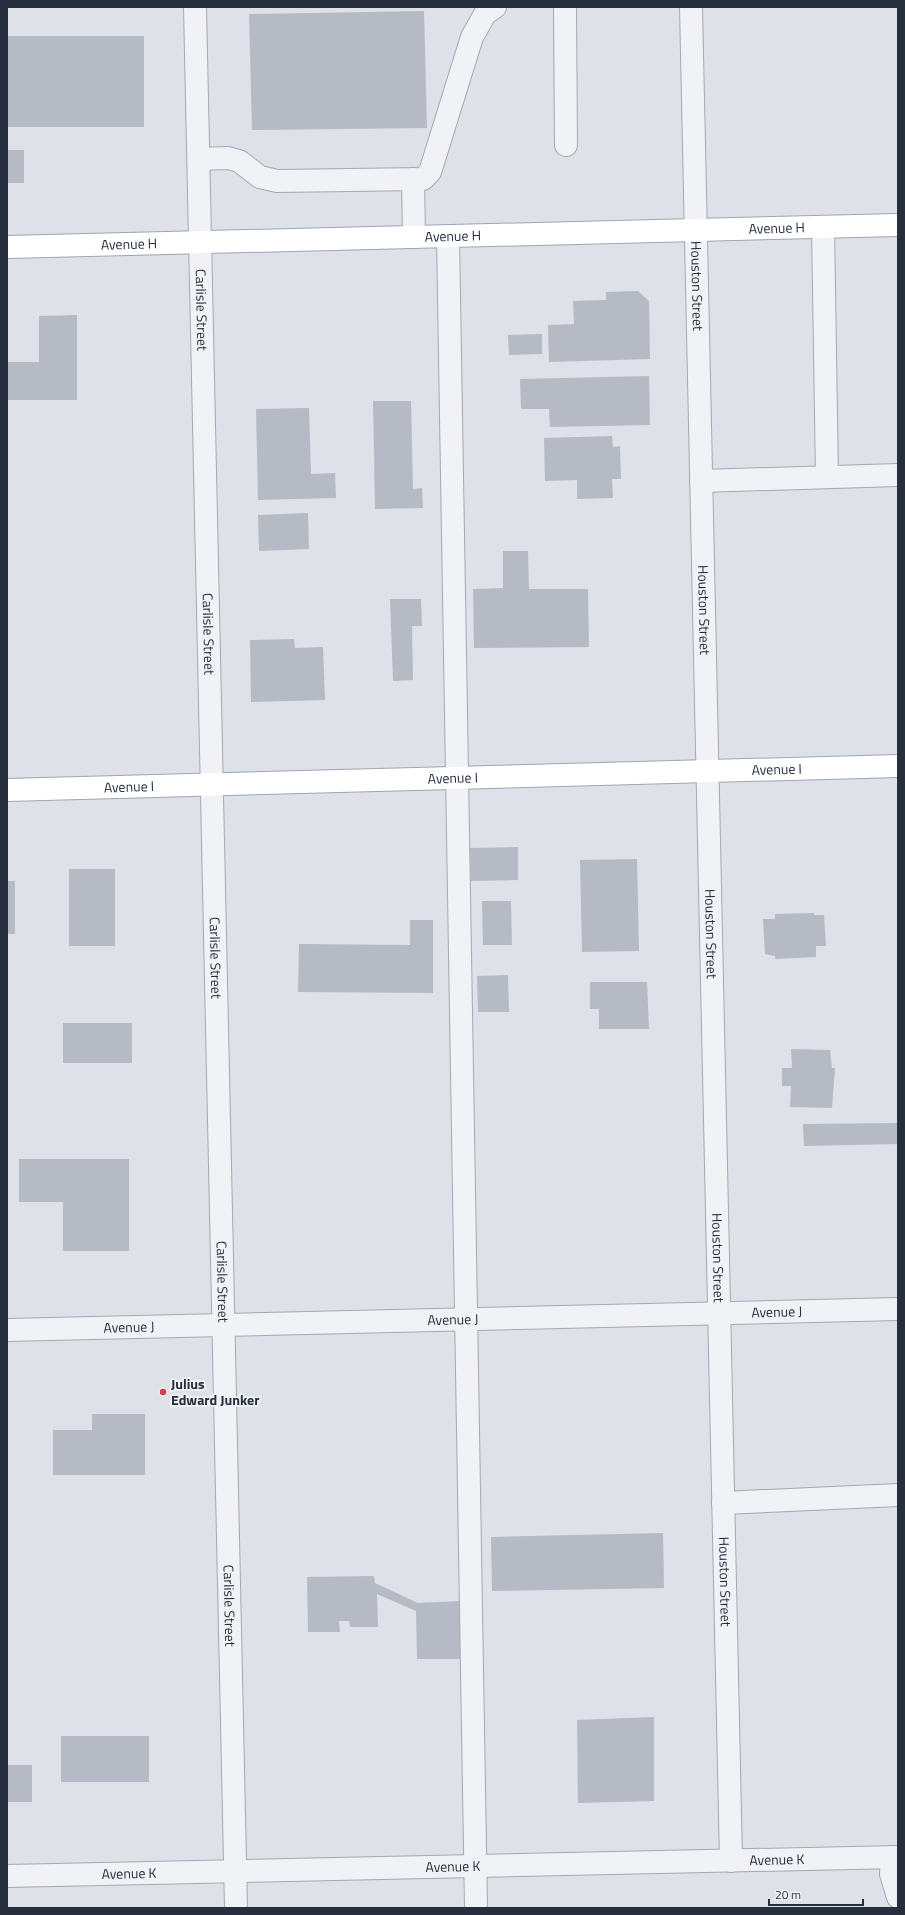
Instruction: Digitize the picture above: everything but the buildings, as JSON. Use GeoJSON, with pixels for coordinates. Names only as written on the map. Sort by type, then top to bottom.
{"type":"FeatureCollection","features":[{"type":"Feature","properties":{"kind":"main road","name":"Avenue H"},"geometry":{"type":"LineString","coordinates":[[7,247],[898,225]]}},
{"type":"Feature","properties":{"kind":"main road","name":"Avenue I"},"geometry":{"type":"LineString","coordinates":[[7,790],[898,766]]}},
{"type":"Feature","properties":{"kind":"street","name":"Carlisle Street"},"geometry":{"type":"LineString","coordinates":[[195,7],[236,1908]]}},
{"type":"Feature","properties":{"kind":"street"},"geometry":{"type":"LineString","coordinates":[[199,159],[228,158],[239,161],[260,177],[277,181],[423,179],[430,172],[472,37],[485,14],[495,7]]}},
{"type":"Feature","properties":{"kind":"street"},"geometry":{"type":"LineString","coordinates":[[565,7],[566,145]]}},
{"type":"Feature","properties":{"kind":"street","name":"Houston Street"},"geometry":{"type":"LineString","coordinates":[[691,7],[731,1861]]}},
{"type":"Feature","properties":{"kind":"street"},"geometry":{"type":"LineString","coordinates":[[413,179],[414,237]]}},
{"type":"Feature","properties":{"kind":"street"},"geometry":{"type":"LineString","coordinates":[[822,227],[827,477]]}},
{"type":"Feature","properties":{"kind":"street"},"geometry":{"type":"LineString","coordinates":[[448,236],[476,1908]]}},
{"type":"Feature","properties":{"kind":"street"},"geometry":{"type":"LineString","coordinates":[[701,481],[898,475]]}},
{"type":"Feature","properties":{"kind":"street","name":"Avenue J"},"geometry":{"type":"LineString","coordinates":[[7,1330],[898,1309]]}},
{"type":"Feature","properties":{"kind":"street"},"geometry":{"type":"LineString","coordinates":[[723,1502],[898,1495]]}},
{"type":"Feature","properties":{"kind":"street"},"geometry":{"type":"LineString","coordinates":[[895,1857],[892,1874],[898,1897]]}},
{"type":"Feature","properties":{"kind":"street","name":"Avenue K"},"geometry":{"type":"LineString","coordinates":[[7,1876],[895,1857]]}},
{"type":"Feature","properties":{"kind":"place","name":"Julius Edward Junker"},"geometry":{"type":"Point","coordinates":[163,1392]}}]}
